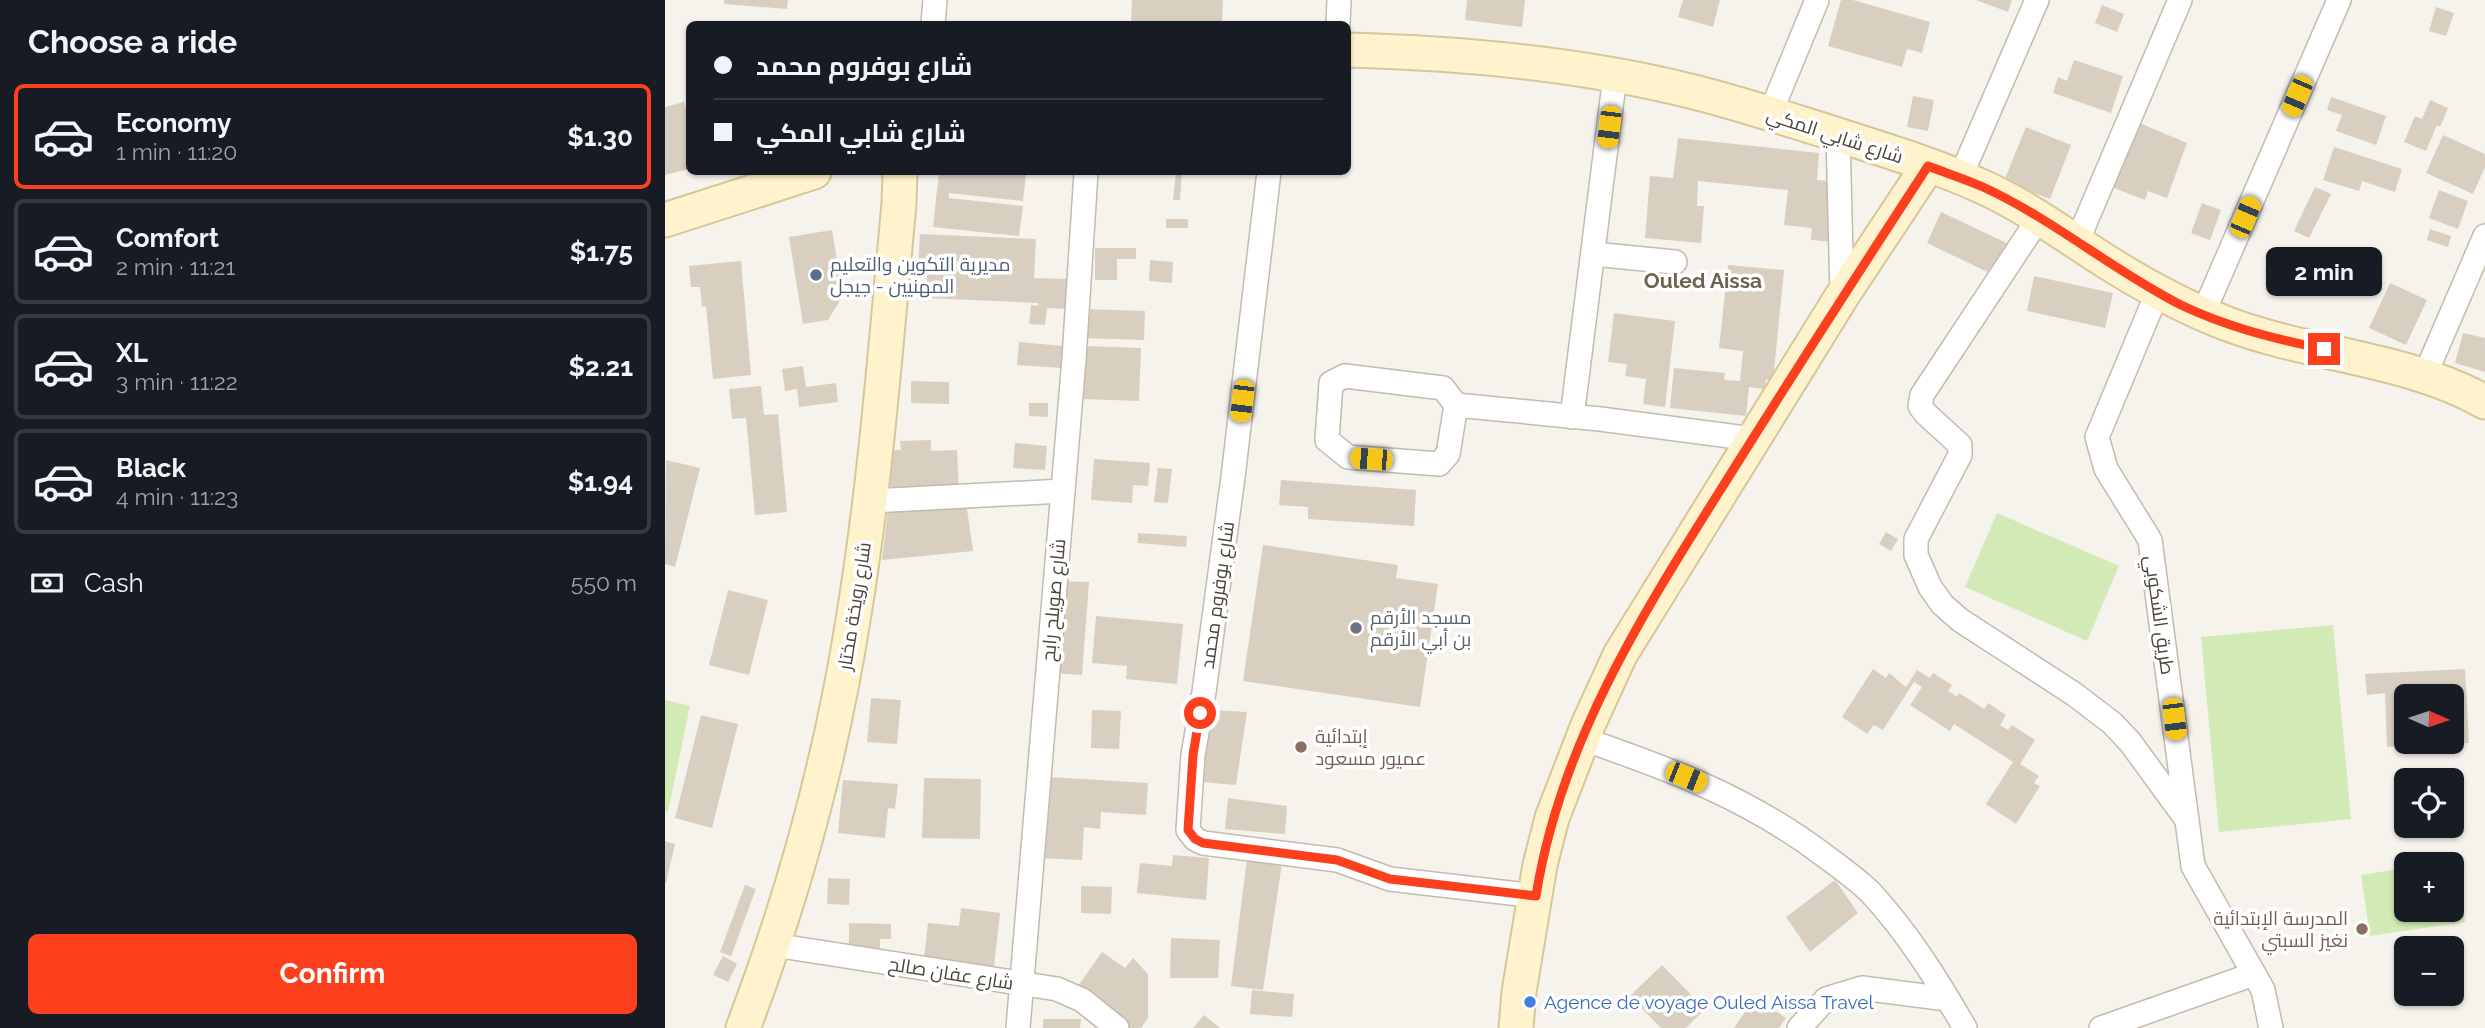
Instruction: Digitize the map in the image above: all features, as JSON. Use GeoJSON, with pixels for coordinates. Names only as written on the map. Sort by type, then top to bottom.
{"type":"FeatureCollection","features":[{"type":"Feature","properties":{"kind":"main road","name":"شارع شابي المكي"},"geometry":{"type":"LineString","coordinates":[[1351,50],[1430,52],[1561,66],[1686,90],[1838,135],[1983,187],[2039,218],[2158,292],[2203,314],[2266,337],[2425,375],[2464,390],[2485,402]]}},
{"type":"Feature","properties":{"kind":"main road"},"geometry":{"type":"LineString","coordinates":[[1516,1028],[1519,992],[1552,818],[1620,655],[1842,296],[1928,166]]}},
{"type":"Feature","properties":{"kind":"main road"},"geometry":{"type":"LineString","coordinates":[[665,220],[805,175]]}},
{"type":"Feature","properties":{"kind":"main road","name":"شارع رويخة مختار"},"geometry":{"type":"LineString","coordinates":[[743,1028],[775,945],[842,686],[871,501],[900,175]]}},
{"type":"Feature","properties":{"kind":"street"},"geometry":{"type":"LineString","coordinates":[[933,21],[935,0]]}},
{"type":"Feature","properties":{"kind":"street"},"geometry":{"type":"LineString","coordinates":[[1338,21],[1339,0]]}},
{"type":"Feature","properties":{"kind":"street"},"geometry":{"type":"LineString","coordinates":[[1770,114],[1817,0]]}},
{"type":"Feature","properties":{"kind":"street"},"geometry":{"type":"LineString","coordinates":[[1960,178],[2037,0]]}},
{"type":"Feature","properties":{"kind":"street"},"geometry":{"type":"LineString","coordinates":[[2077,242],[2180,0]]}},
{"type":"Feature","properties":{"kind":"street"},"geometry":{"type":"LineString","coordinates":[[2203,314],[2339,0]]}},
{"type":"Feature","properties":{"kind":"street"},"geometry":{"type":"LineString","coordinates":[[1572,417],[1615,76]]}},
{"type":"Feature","properties":{"kind":"street"},"geometry":{"type":"LineString","coordinates":[[1838,135],[1842,296]]}},
{"type":"Feature","properties":{"kind":"street"},"geometry":{"type":"LineString","coordinates":[[882,175],[889,183],[899,204]]}},
{"type":"Feature","properties":{"kind":"street","name":"شارع صويلح رابح"},"geometry":{"type":"LineString","coordinates":[[1018,1028],[1063,491],[1086,175]]}},
{"type":"Feature","properties":{"kind":"street","name":"شارع بوفروم محمد"},"geometry":{"type":"LineString","coordinates":[[1269,175],[1231,491],[1193,755],[1188,830],[1195,839],[1203,843],[1337,860],[1390,879],[1536,896]]}},
{"type":"Feature","properties":{"kind":"street"},"geometry":{"type":"LineString","coordinates":[[2039,218],[1923,396],[1920,406],[1960,445],[1960,455],[1916,539],[1916,555],[1930,587],[1952,614],[2074,694],[2112,723],[2156,776],[2187,820]]}},
{"type":"Feature","properties":{"kind":"street"},"geometry":{"type":"LineString","coordinates":[[2425,375],[2485,236]]}},
{"type":"Feature","properties":{"kind":"street"},"geometry":{"type":"LineString","coordinates":[[1593,254],[1675,261]]}},
{"type":"Feature","properties":{"kind":"street","name":"طريق الشكوبي"},"geometry":{"type":"LineString","coordinates":[[2158,292],[2097,437],[2106,469],[2150,540],[2193,866],[2263,990],[2271,1028]]}},
{"type":"Feature","properties":{"kind":"street"},"geometry":{"type":"LineString","coordinates":[[1456,404],[1448,454],[1439,464],[1348,457],[1327,440],[1331,383],[1345,376],[1443,388],[1456,404],[1753,439]]}},
{"type":"Feature","properties":{"kind":"street"},"geometry":{"type":"LineString","coordinates":[[871,501],[1063,491]]}},
{"type":"Feature","properties":{"kind":"street"},"geometry":{"type":"LineString","coordinates":[[1583,739],[1711,787],[1795,834],[1869,891],[1919,954],[1965,1028]]}},
{"type":"Feature","properties":{"kind":"street","name":"شارع عفان صالح"},"geometry":{"type":"LineString","coordinates":[[775,945],[1057,989],[1071,994],[1117,1028]]}},
{"type":"Feature","properties":{"kind":"street"},"geometry":{"type":"LineString","coordinates":[[2101,1028],[2254,974]]}},
{"type":"Feature","properties":{"kind":"street"},"geometry":{"type":"LineString","coordinates":[[1799,1028],[1826,999],[1862,988],[1947,999]]}},
{"type":"Feature","properties":{"kind":"green space"},"geometry":{"type":"Polygon","coordinates":[[[1997,513],[2119,566],[2087,641],[1965,587],[1997,513]]]}},
{"type":"Feature","properties":{"kind":"green space"},"geometry":{"type":"Polygon","coordinates":[[[2333,625],[2351,819],[2219,832],[2201,637],[2333,625]]]}},
{"type":"Feature","properties":{"kind":"green space"},"geometry":{"type":"Polygon","coordinates":[[[665,700],[690,706],[668,812],[665,811],[665,700]]]}},
{"type":"Feature","properties":{"kind":"green space"},"geometry":{"type":"Polygon","coordinates":[[[2394,870],[2394,922],[2464,922],[2464,915],[2465,922],[2370,936],[2361,875],[2394,870]]]}},
{"type":"Feature","properties":{"kind":"building"},"geometry":{"type":"Polygon","coordinates":[[[724,0],[788,0],[787,9],[724,4],[724,0]]]}},
{"type":"Feature","properties":{"kind":"building"},"geometry":{"type":"Polygon","coordinates":[[[1132,0],[1223,0],[1222,21],[1131,21],[1132,0]]]}},
{"type":"Feature","properties":{"kind":"building"},"geometry":{"type":"Polygon","coordinates":[[[1467,0],[1525,0],[1522,27],[1465,20],[1467,0]]]}},
{"type":"Feature","properties":{"kind":"building"},"geometry":{"type":"Polygon","coordinates":[[[1683,0],[1720,0],[1713,27],[1678,17],[1683,0]]]}},
{"type":"Feature","properties":{"kind":"building"},"geometry":{"type":"Polygon","coordinates":[[[1841,0],[1853,0],[1930,22],[1922,53],[1907,49],[1902,67],[1828,46],[1841,0]]]}},
{"type":"Feature","properties":{"kind":"building"},"geometry":{"type":"Polygon","coordinates":[[[1976,0],[2012,0],[2008,12],[1976,0]]]}},
{"type":"Feature","properties":{"kind":"building"},"geometry":{"type":"Polygon","coordinates":[[[2102,5],[2124,14],[2117,32],[2095,23],[2102,5]]]}},
{"type":"Feature","properties":{"kind":"building"},"geometry":{"type":"Polygon","coordinates":[[[2436,7],[2454,13],[2446,36],[2429,31],[2436,7]]]}},
{"type":"Feature","properties":{"kind":"building"},"geometry":{"type":"Polygon","coordinates":[[[2074,60],[2123,76],[2111,113],[2053,93],[2058,77],[2067,81],[2074,60]]]}},
{"type":"Feature","properties":{"kind":"building"},"geometry":{"type":"Polygon","coordinates":[[[1913,96],[1934,100],[1928,131],[1907,127],[1913,96]]]}},
{"type":"Feature","properties":{"kind":"building"},"geometry":{"type":"Polygon","coordinates":[[[2331,97],[2386,116],[2376,145],[2336,131],[2342,115],[2327,110],[2331,97]]]}},
{"type":"Feature","properties":{"kind":"building"},"geometry":{"type":"Polygon","coordinates":[[[2430,100],[2448,108],[2426,151],[2404,142],[2415,116],[2422,119],[2430,100]]]}},
{"type":"Feature","properties":{"kind":"building"},"geometry":{"type":"Polygon","coordinates":[[[684,102],[686,170],[665,175],[665,107],[684,102]]]}},
{"type":"Feature","properties":{"kind":"building"},"geometry":{"type":"Polygon","coordinates":[[[2130,119],[2187,143],[2167,198],[2148,191],[2145,200],[2106,185],[2130,119]]]}},
{"type":"Feature","properties":{"kind":"building"},"geometry":{"type":"Polygon","coordinates":[[[2026,127],[2071,145],[2050,199],[2004,181],[2026,127]]]}},
{"type":"Feature","properties":{"kind":"building"},"geometry":{"type":"Polygon","coordinates":[[[2443,135],[2485,154],[2485,167],[2473,194],[2426,173],[2443,135]]]}},
{"type":"Feature","properties":{"kind":"building"},"geometry":{"type":"Polygon","coordinates":[[[1678,138],[1819,153],[1817,180],[1841,182],[1835,242],[1811,240],[1812,228],[1784,225],[1788,190],[1698,181],[1697,206],[1704,206],[1701,243],[1645,238],[1650,176],[1673,178],[1678,138]]]}},
{"type":"Feature","properties":{"kind":"building"},"geometry":{"type":"Polygon","coordinates":[[[2334,147],[2402,169],[2395,192],[2362,181],[2359,191],[2323,180],[2334,147]]]}},
{"type":"Feature","properties":{"kind":"building"},"geometry":{"type":"Polygon","coordinates":[[[939,175],[1026,175],[1023,201],[949,193],[949,198],[1023,206],[1019,236],[933,227],[939,175]]]}},
{"type":"Feature","properties":{"kind":"building"},"geometry":{"type":"Polygon","coordinates":[[[1176,175],[1182,175],[1180,200],[1173,200],[1176,175]]]}},
{"type":"Feature","properties":{"kind":"building"},"geometry":{"type":"Polygon","coordinates":[[[2315,187],[2331,194],[2309,238],[2294,231],[2315,187]]]}},
{"type":"Feature","properties":{"kind":"building"},"geometry":{"type":"Polygon","coordinates":[[[2439,190],[2468,201],[2458,229],[2429,218],[2439,190]]]}},
{"type":"Feature","properties":{"kind":"building"},"geometry":{"type":"Polygon","coordinates":[[[2202,203],[2221,210],[2210,240],[2191,233],[2202,203]]]}},
{"type":"Feature","properties":{"kind":"building"},"geometry":{"type":"Polygon","coordinates":[[[1941,212],[2013,246],[1998,277],[1927,243],[1941,212]]]}},
{"type":"Feature","properties":{"kind":"building"},"geometry":{"type":"Polygon","coordinates":[[[1166,219],[1188,219],[1188,228],[1166,228],[1166,219]]]}},
{"type":"Feature","properties":{"kind":"building"},"geometry":{"type":"Polygon","coordinates":[[[2430,229],[2451,236],[2448,247],[2427,240],[2430,229]]]}},
{"type":"Feature","properties":{"kind":"building"},"geometry":{"type":"Polygon","coordinates":[[[832,230],[843,296],[828,320],[803,324],[789,237],[832,230]]]}},
{"type":"Feature","properties":{"kind":"building"},"geometry":{"type":"Polygon","coordinates":[[[920,234],[1036,239],[1034,278],[1068,279],[1067,309],[1047,308],[1045,325],[1029,324],[1031,305],[1038,306],[1038,303],[926,298],[927,270],[918,270],[920,234]]]}},
{"type":"Feature","properties":{"kind":"building"},"geometry":{"type":"Polygon","coordinates":[[[1095,248],[1136,248],[1136,259],[1117,259],[1117,280],[1095,280],[1095,248]]]}},
{"type":"Feature","properties":{"kind":"building"},"geometry":{"type":"Polygon","coordinates":[[[2283,250],[2312,262],[2303,287],[2265,272],[2268,265],[2276,268],[2283,250]]]}},
{"type":"Feature","properties":{"kind":"building"},"geometry":{"type":"Polygon","coordinates":[[[1150,260],[1173,262],[1172,283],[1149,281],[1150,260]]]}},
{"type":"Feature","properties":{"kind":"building"},"geometry":{"type":"Polygon","coordinates":[[[741,261],[751,375],[713,379],[706,306],[702,307],[700,287],[691,287],[689,266],[741,261]]]}},
{"type":"Feature","properties":{"kind":"building"},"geometry":{"type":"Polygon","coordinates":[[[1728,265],[1784,270],[1773,380],[1766,379],[1765,389],[1749,387],[1746,416],[1670,408],[1674,368],[1725,373],[1724,380],[1740,381],[1743,351],[1719,348],[1728,265]]]}},
{"type":"Feature","properties":{"kind":"building"},"geometry":{"type":"Polygon","coordinates":[[[2034,276],[2113,293],[2105,328],[2027,311],[2034,276]]]}},
{"type":"Feature","properties":{"kind":"building"},"geometry":{"type":"Polygon","coordinates":[[[2390,283],[2427,300],[2406,345],[2369,328],[2390,283]]]}},
{"type":"Feature","properties":{"kind":"building"},"geometry":{"type":"Polygon","coordinates":[[[1084,309],[1145,311],[1144,340],[1083,338],[1084,309]]]}},
{"type":"Feature","properties":{"kind":"building"},"geometry":{"type":"Polygon","coordinates":[[[1614,313],[1675,321],[1665,407],[1643,404],[1646,379],[1625,376],[1627,364],[1608,362],[1614,313]]]}},
{"type":"Feature","properties":{"kind":"building"},"geometry":{"type":"Polygon","coordinates":[[[2463,333],[2485,338],[2485,372],[2455,363],[2463,333]]]}},
{"type":"Feature","properties":{"kind":"building"},"geometry":{"type":"Polygon","coordinates":[[[1019,342],[1063,346],[1061,368],[1017,365],[1019,342]]]}},
{"type":"Feature","properties":{"kind":"building"},"geometry":{"type":"Polygon","coordinates":[[[1085,346],[1141,348],[1139,401],[1084,399],[1085,346]]]}},
{"type":"Feature","properties":{"kind":"building"},"geometry":{"type":"Polygon","coordinates":[[[803,366],[806,387],[836,383],[838,402],[799,407],[797,389],[785,391],[782,369],[803,366]]]}},
{"type":"Feature","properties":{"kind":"building"},"geometry":{"type":"Polygon","coordinates":[[[911,381],[949,382],[949,404],[911,403],[911,381]]]}},
{"type":"Feature","properties":{"kind":"building"},"geometry":{"type":"Polygon","coordinates":[[[761,386],[764,415],[778,414],[787,512],[755,515],[746,418],[732,419],[729,389],[761,386]]]}},
{"type":"Feature","properties":{"kind":"building"},"geometry":{"type":"Polygon","coordinates":[[[1029,403],[1048,403],[1048,417],[1029,416],[1029,403]]]}},
{"type":"Feature","properties":{"kind":"building"},"geometry":{"type":"Polygon","coordinates":[[[931,440],[931,451],[957,450],[959,492],[881,495],[879,451],[901,450],[900,441],[931,440]]]}},
{"type":"Feature","properties":{"kind":"building"},"geometry":{"type":"Polygon","coordinates":[[[1015,443],[1047,446],[1045,470],[1013,468],[1015,443]]]}},
{"type":"Feature","properties":{"kind":"building"},"geometry":{"type":"Polygon","coordinates":[[[1094,459],[1150,463],[1148,486],[1133,485],[1132,503],[1091,500],[1094,459]]]}},
{"type":"Feature","properties":{"kind":"building"},"geometry":{"type":"Polygon","coordinates":[[[666,460],[700,468],[675,567],[665,564],[666,460]]]}},
{"type":"Feature","properties":{"kind":"building"},"geometry":{"type":"Polygon","coordinates":[[[1158,468],[1172,469],[1168,503],[1154,502],[1158,468]]]}},
{"type":"Feature","properties":{"kind":"building"},"geometry":{"type":"Polygon","coordinates":[[[1281,480],[1416,490],[1414,526],[1308,519],[1308,507],[1279,505],[1281,480]]]}},
{"type":"Feature","properties":{"kind":"building"},"geometry":{"type":"Polygon","coordinates":[[[966,502],[973,551],[882,560],[888,508],[966,502]]]}},
{"type":"Feature","properties":{"kind":"building"},"geometry":{"type":"Polygon","coordinates":[[[1886,532],[1898,539],[1891,551],[1879,544],[1886,532]]]}},
{"type":"Feature","properties":{"kind":"building"},"geometry":{"type":"Polygon","coordinates":[[[1138,533],[1187,536],[1186,547],[1138,543],[1138,533]]]}},
{"type":"Feature","properties":{"kind":"building","name":"مسجد الأرقم بن أبي الأرقم"},"geometry":{"type":"Polygon","coordinates":[[[1263,545],[1398,565],[1396,578],[1438,584],[1420,707],[1243,681],[1263,545]]]}},
{"type":"Feature","properties":{"kind":"building"},"geometry":{"type":"Polygon","coordinates":[[[1059,581],[1089,582],[1082,675],[1052,673],[1059,581]]]}},
{"type":"Feature","properties":{"kind":"building"},"geometry":{"type":"Polygon","coordinates":[[[728,590],[768,600],[749,675],[709,665],[728,590]]]}},
{"type":"Feature","properties":{"kind":"building"},"geometry":{"type":"Polygon","coordinates":[[[1096,616],[1183,624],[1177,684],[1126,679],[1127,666],[1092,663],[1096,616]]]}},
{"type":"Feature","properties":{"kind":"building"},"geometry":{"type":"Polygon","coordinates":[[[1873,669],[1886,678],[1889,673],[1906,687],[1917,670],[1930,678],[1933,673],[1952,685],[1948,691],[1957,697],[1959,693],[1984,709],[1988,703],[2006,715],[2000,725],[2008,730],[2012,725],[2035,740],[2020,764],[2039,776],[2034,783],[2040,786],[2016,824],[1986,804],[2013,762],[1954,724],[1950,731],[1910,705],[1922,687],[1914,682],[1883,730],[1874,725],[1867,734],[1842,717],[1873,669]]]}},
{"type":"Feature","properties":{"kind":"building"},"geometry":{"type":"Polygon","coordinates":[[[2465,669],[2469,743],[2464,743],[2464,684],[2394,684],[2394,747],[2387,747],[2385,693],[2367,695],[2365,674],[2465,669]]]}},
{"type":"Feature","properties":{"kind":"building"},"geometry":{"type":"Polygon","coordinates":[[[871,698],[901,700],[897,744],[867,742],[871,698]]]}},
{"type":"Feature","properties":{"kind":"building"},"geometry":{"type":"Polygon","coordinates":[[[1092,710],[1121,711],[1119,749],[1091,748],[1092,710]]]}},
{"type":"Feature","properties":{"kind":"building"},"geometry":{"type":"Polygon","coordinates":[[[1210,710],[1247,712],[1236,785],[1201,782],[1210,710]]]}},
{"type":"Feature","properties":{"kind":"building"},"geometry":{"type":"Polygon","coordinates":[[[701,715],[738,724],[712,828],[675,818],[701,715]]]}},
{"type":"Feature","properties":{"kind":"building"},"geometry":{"type":"Polygon","coordinates":[[[1050,777],[1148,783],[1146,815],[1101,812],[1100,829],[1084,827],[1082,860],[1037,858],[1039,825],[1047,826],[1050,777]]]}},
{"type":"Feature","properties":{"kind":"building"},"geometry":{"type":"Polygon","coordinates":[[[924,778],[981,779],[980,839],[922,838],[924,778]]]}},
{"type":"Feature","properties":{"kind":"building"},"geometry":{"type":"Polygon","coordinates":[[[843,780],[898,784],[895,809],[888,808],[885,838],[838,833],[843,780]]]}},
{"type":"Feature","properties":{"kind":"building"},"geometry":{"type":"Polygon","coordinates":[[[1228,798],[1287,806],[1285,834],[1225,829],[1228,798]]]}},
{"type":"Feature","properties":{"kind":"building"},"geometry":{"type":"Polygon","coordinates":[[[665,841],[675,844],[666,883],[665,883],[665,841]]]}},
{"type":"Feature","properties":{"kind":"building"},"geometry":{"type":"Polygon","coordinates":[[[1173,855],[1209,858],[1206,900],[1137,893],[1140,863],[1172,866],[1173,855]]]}},
{"type":"Feature","properties":{"kind":"building"},"geometry":{"type":"Polygon","coordinates":[[[1247,858],[1282,863],[1263,990],[1231,986],[1247,858]]]}},
{"type":"Feature","properties":{"kind":"building"},"geometry":{"type":"Polygon","coordinates":[[[828,878],[850,879],[849,905],[827,904],[828,878]]]}},
{"type":"Feature","properties":{"kind":"building"},"geometry":{"type":"Polygon","coordinates":[[[1835,880],[1858,913],[1810,952],[1786,917],[1835,880]]]}},
{"type":"Feature","properties":{"kind":"building"},"geometry":{"type":"Polygon","coordinates":[[[745,885],[756,889],[731,956],[720,952],[745,885]]]}},
{"type":"Feature","properties":{"kind":"building"},"geometry":{"type":"Polygon","coordinates":[[[1081,886],[1112,887],[1111,914],[1081,913],[1081,886]]]}},
{"type":"Feature","properties":{"kind":"building"},"geometry":{"type":"Polygon","coordinates":[[[961,908],[1000,913],[992,985],[922,977],[928,923],[959,926],[961,908]]]}},
{"type":"Feature","properties":{"kind":"building"},"geometry":{"type":"Polygon","coordinates":[[[849,923],[891,924],[891,939],[880,939],[880,956],[849,956],[849,923]]]}},
{"type":"Feature","properties":{"kind":"building"},"geometry":{"type":"Polygon","coordinates":[[[1171,938],[1220,940],[1218,978],[1170,978],[1171,938]]]}},
{"type":"Feature","properties":{"kind":"building"},"geometry":{"type":"Polygon","coordinates":[[[1102,952],[1125,968],[1133,958],[1148,974],[1148,1018],[1141,1028],[1109,1028],[1069,999],[1102,952]]]}},
{"type":"Feature","properties":{"kind":"building"},"geometry":{"type":"Polygon","coordinates":[[[723,956],[737,964],[728,982],[713,975],[723,956]]]}},
{"type":"Feature","properties":{"kind":"building"},"geometry":{"type":"Polygon","coordinates":[[[1662,965],[1705,1009],[1686,1028],[1661,1028],[1630,996],[1662,965]]]}},
{"type":"Feature","properties":{"kind":"building"},"geometry":{"type":"Polygon","coordinates":[[[1252,990],[1294,994],[1292,1017],[1250,1014],[1252,990]]]}},
{"type":"Feature","properties":{"kind":"building"},"geometry":{"type":"Polygon","coordinates":[[[1755,997],[1786,1018],[1779,1028],[1734,1028],[1755,997]]]}},
{"type":"Feature","properties":{"kind":"building"},"geometry":{"type":"Polygon","coordinates":[[[1204,1015],[1220,1028],[1193,1028],[1204,1015]]]}},
{"type":"Feature","properties":{"kind":"building"},"geometry":{"type":"Polygon","coordinates":[[[1043,1019],[1081,1019],[1080,1028],[1043,1028],[1043,1019]]]}},
{"type":"Feature","properties":{"kind":"place","name":"مديرية التكوين والتعليم المهنيين - جيجل"},"geometry":{"type":"Point","coordinates":[816,275]}},
{"type":"Feature","properties":{"kind":"place","name":"مسجد الأرقم بن أبي الأرقم"},"geometry":{"type":"Point","coordinates":[1356,628]}},
{"type":"Feature","properties":{"kind":"place","name":"إبتدائية عميور مسعود"},"geometry":{"type":"Point","coordinates":[1301,747]}},
{"type":"Feature","properties":{"kind":"place","name":"المدرسة الإبتدائية نغيز السبتي"},"geometry":{"type":"Point","coordinates":[2362,929]}},
{"type":"Feature","properties":{"kind":"place","name":"Agence de voyage Ouled Aissa Travel"},"geometry":{"type":"Point","coordinates":[1530,1002]}},
{"type":"Feature","properties":{"kind":"district","name":"Ouled Aissa"},"geometry":{"type":"Point","coordinates":[1703,281]}},
{"type":"Feature","properties":{"kind":"route"},"geometry":{"type":"LineString","coordinates":[[1200,713],[1193,755],[1188,830],[1195,839],[1203,843],[1337,860],[1390,879],[1536,896],[1548,835],[1560,794],[1620,655],[1842,296],[1928,166],[1983,187],[2010,201],[2108,263],[2183,305],[2266,337],[2324,349]]}}]}
